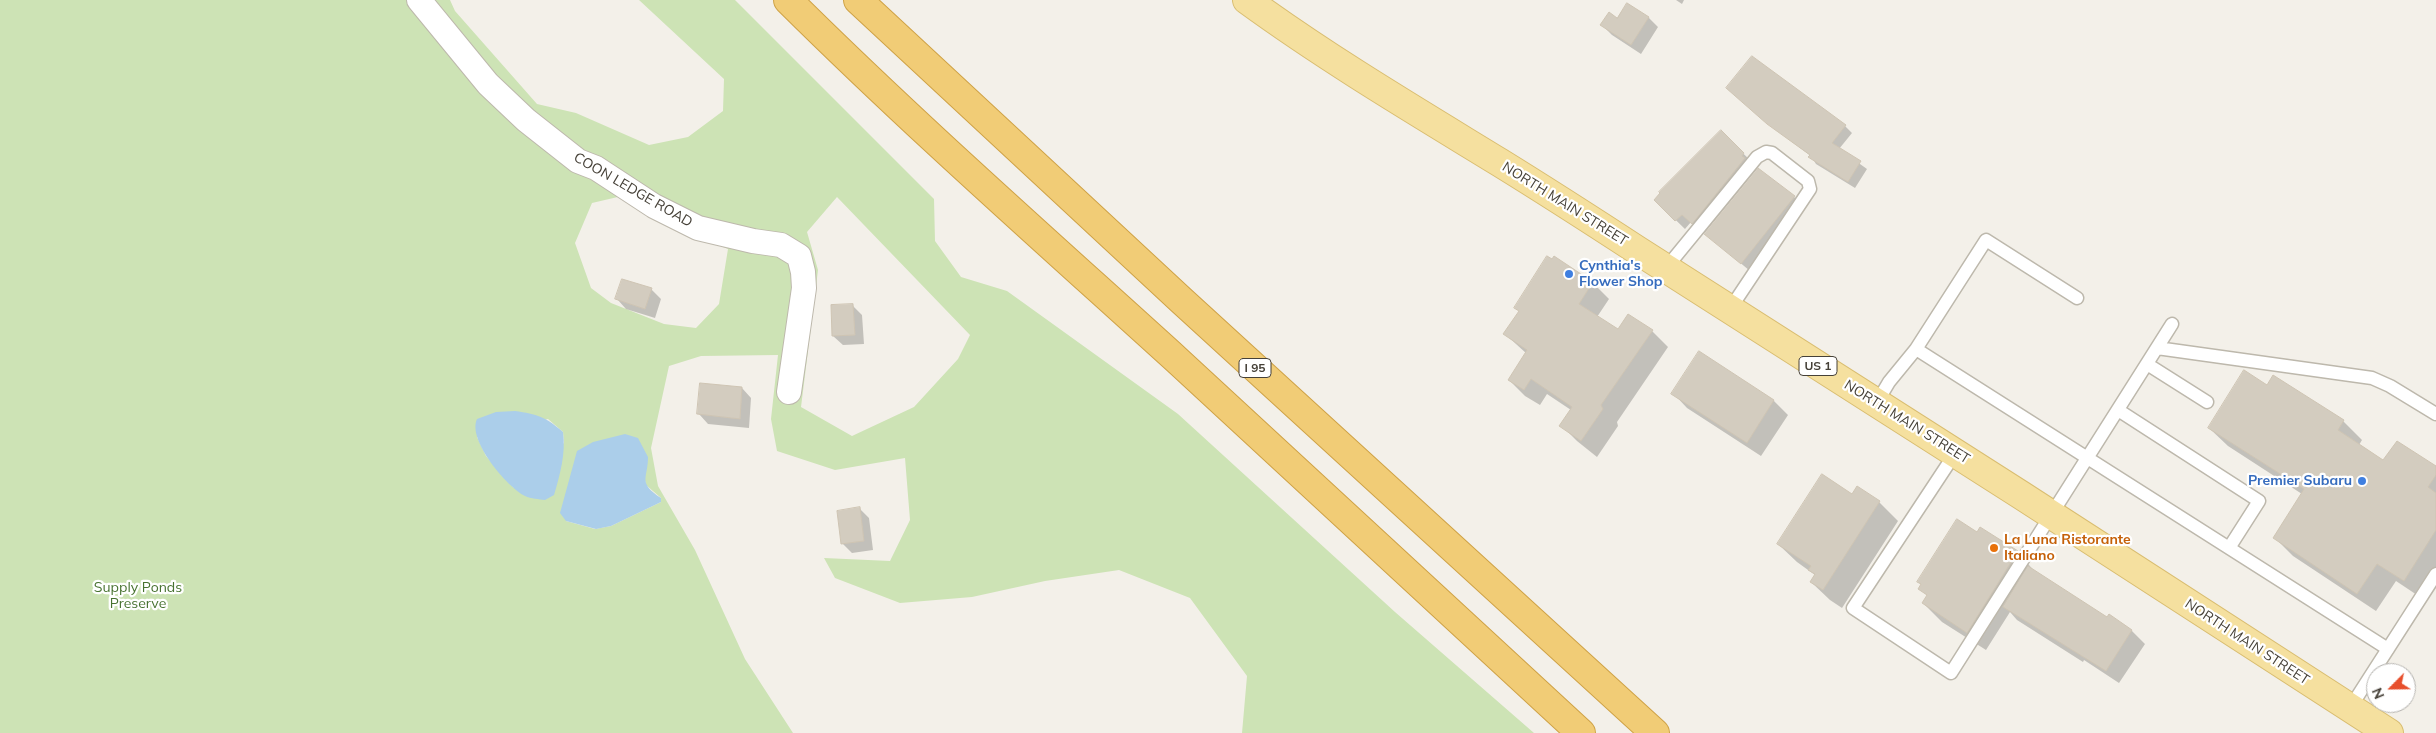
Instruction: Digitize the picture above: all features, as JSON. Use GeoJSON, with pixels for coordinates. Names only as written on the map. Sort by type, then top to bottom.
{"type":"FeatureCollection","features":[{"type":"Feature","properties":{"kind":"highway"},"geometry":{"type":"LineString","coordinates":[[788,0],[854,65],[978,181],[1180,363],[1581,733]]}},
{"type":"Feature","properties":{"kind":"highway","name":"I 95"},"geometry":{"type":"LineString","coordinates":[[858,0],[1181,300],[1655,733]]}},
{"type":"Feature","properties":{"kind":"main road","name":"NORTH MAIN STREET"},"geometry":{"type":"LineString","coordinates":[[1247,0],[1293,34],[1397,101],[1503,164],[1876,404],[1956,452],[2389,733]]}},
{"type":"Feature","properties":{"kind":"street","name":"COON LEDGE ROAD"},"geometry":{"type":"LineString","coordinates":[[419,0],[488,84],[526,120],[578,161],[596,168],[654,206],[698,228],[753,241],[781,245],[799,256],[804,288],[790,392]]}},
{"type":"Feature","properties":{"kind":"lane"},"geometry":{"type":"LineString","coordinates":[[1666,268],[1757,157],[1766,152],[1772,153],[1808,181],[1810,190],[1730,309]]}},
{"type":"Feature","properties":{"kind":"lane"},"geometry":{"type":"LineString","coordinates":[[1876,404],[1890,382],[1916,349],[1986,240],[2077,298]]}},
{"type":"Feature","properties":{"kind":"lane"},"geometry":{"type":"LineString","coordinates":[[1956,452],[1853,608],[1951,673],[2172,324]]}},
{"type":"Feature","properties":{"kind":"lane"},"geometry":{"type":"LineString","coordinates":[[2157,348],[2372,378],[2390,386],[2436,414]]}},
{"type":"Feature","properties":{"kind":"lane"},"geometry":{"type":"LineString","coordinates":[[1916,349],[2388,649]]}},
{"type":"Feature","properties":{"kind":"lane"},"geometry":{"type":"LineString","coordinates":[[2147,364],[2207,402]]}},
{"type":"Feature","properties":{"kind":"lane"},"geometry":{"type":"LineString","coordinates":[[2118,410],[2259,501],[2229,548]]}},
{"type":"Feature","properties":{"kind":"lane"},"geometry":{"type":"LineString","coordinates":[[2350,708],[2436,574]]}},
{"type":"Feature","properties":{"kind":"green space","name":"Supply Ponds Preserve"},"geometry":{"type":"Polygon","coordinates":[[[0,0],[450,0],[455,11],[537,104],[576,113],[649,145],[688,137],[723,111],[724,79],[639,0],[735,0],[934,199],[935,241],[961,277],[1007,291],[1178,414],[1395,612],[1534,733],[1242,733],[1247,676],[1190,598],[1119,570],[1045,581],[972,597],[900,603],[835,578],[824,558],[890,561],[910,520],[905,458],[835,470],[777,451],[771,419],[778,355],[701,356],[669,366],[651,448],[658,486],[695,550],[745,659],[793,733],[0,733],[0,0]],[[622,196],[592,203],[575,243],[591,288],[611,303],[664,324],[696,328],[719,304],[728,249],[652,219],[622,196]],[[837,197],[807,232],[818,270],[801,407],[852,436],[914,407],[958,359],[970,335],[837,197]],[[548,419],[477,437],[486,456],[514,488],[564,443],[563,432],[548,419]],[[646,472],[566,521],[595,529],[611,526],[661,502],[661,498],[646,485],[644,476],[646,472]]]}},
{"type":"Feature","properties":{"kind":"water"},"geometry":{"type":"Polygon","coordinates":[[[515,411],[541,417],[563,432],[563,456],[558,480],[554,495],[545,500],[525,496],[508,483],[491,462],[478,439],[475,428],[477,419],[496,412],[515,411]]]}},
{"type":"Feature","properties":{"kind":"water"},"geometry":{"type":"Polygon","coordinates":[[[625,434],[638,438],[648,457],[646,484],[661,498],[661,502],[611,526],[596,529],[566,521],[560,513],[577,451],[593,442],[625,434]]]}},
{"type":"Feature","properties":{"kind":"building"},"geometry":{"type":"Polygon","coordinates":[[[1627,3],[1649,17],[1631,45],[1600,25],[1609,12],[1617,18],[1627,3]]]}},
{"type":"Feature","properties":{"kind":"building"},"geometry":{"type":"Polygon","coordinates":[[[1752,56],[1846,125],[1832,143],[1861,161],[1848,182],[1808,157],[1810,155],[1767,124],[1726,88],[1752,56]]]}},
{"type":"Feature","properties":{"kind":"building"},"geometry":{"type":"Polygon","coordinates":[[[1721,130],[1744,153],[1742,156],[1745,158],[1692,224],[1682,215],[1675,221],[1654,200],[1659,192],[1721,130]]]}},
{"type":"Feature","properties":{"kind":"building"},"geometry":{"type":"Polygon","coordinates":[[[1758,168],[1795,196],[1741,264],[1704,234],[1758,168]]]}},
{"type":"Feature","properties":{"kind":"building"},"geometry":{"type":"Polygon","coordinates":[[[1547,256],[1552,259],[1554,256],[1593,282],[1579,304],[1618,329],[1628,314],[1653,330],[1601,405],[1603,409],[1581,441],[1559,426],[1572,407],[1531,379],[1524,390],[1508,380],[1527,350],[1503,334],[1519,311],[1514,308],[1547,256]]]}},
{"type":"Feature","properties":{"kind":"building"},"geometry":{"type":"Polygon","coordinates":[[[622,279],[652,288],[645,309],[615,299],[622,279]]]}},
{"type":"Feature","properties":{"kind":"building"},"geometry":{"type":"Polygon","coordinates":[[[853,304],[855,335],[832,336],[831,305],[853,304]]]}},
{"type":"Feature","properties":{"kind":"building"},"geometry":{"type":"Polygon","coordinates":[[[1699,351],[1774,400],[1747,443],[1671,394],[1699,351]]]}},
{"type":"Feature","properties":{"kind":"building","name":"Premier Subaru"},"geometry":{"type":"Polygon","coordinates":[[[2244,370],[2267,385],[2273,375],[2344,420],[2338,430],[2383,460],[2397,441],[2436,466],[2436,475],[2428,487],[2436,493],[2436,530],[2404,581],[2377,564],[2357,594],[2273,538],[2304,489],[2208,428],[2244,370]]]}},
{"type":"Feature","properties":{"kind":"building"},"geometry":{"type":"Polygon","coordinates":[[[700,383],[742,387],[740,419],[697,414],[700,383]]]}},
{"type":"Feature","properties":{"kind":"building"},"geometry":{"type":"Polygon","coordinates":[[[1822,474],[1852,494],[1857,486],[1880,501],[1823,590],[1810,582],[1815,574],[1808,570],[1811,566],[1777,544],[1822,474]]]}},
{"type":"Feature","properties":{"kind":"building"},"geometry":{"type":"Polygon","coordinates":[[[860,507],[864,541],[841,544],[837,511],[860,507]]]}},
{"type":"Feature","properties":{"kind":"building"},"geometry":{"type":"Polygon","coordinates":[[[1957,519],[1977,532],[1980,527],[2018,551],[1967,633],[1922,603],[1927,595],[1918,589],[1921,584],[1917,582],[1957,519]]]}},
{"type":"Feature","properties":{"kind":"building"},"geometry":{"type":"Polygon","coordinates":[[[2028,566],[2107,617],[2109,614],[2132,630],[2106,671],[2003,607],[2028,566]]]}},
{"type":"Feature","properties":{"kind":"place","name":"Cynthia's Flower Shop"},"geometry":{"type":"Point","coordinates":[1569,274]}},
{"type":"Feature","properties":{"kind":"place","name":"Premier Subaru"},"geometry":{"type":"Point","coordinates":[2362,481]}},
{"type":"Feature","properties":{"kind":"place","name":"La Luna Ristorante Italiano"},"geometry":{"type":"Point","coordinates":[1994,548]}}]}
